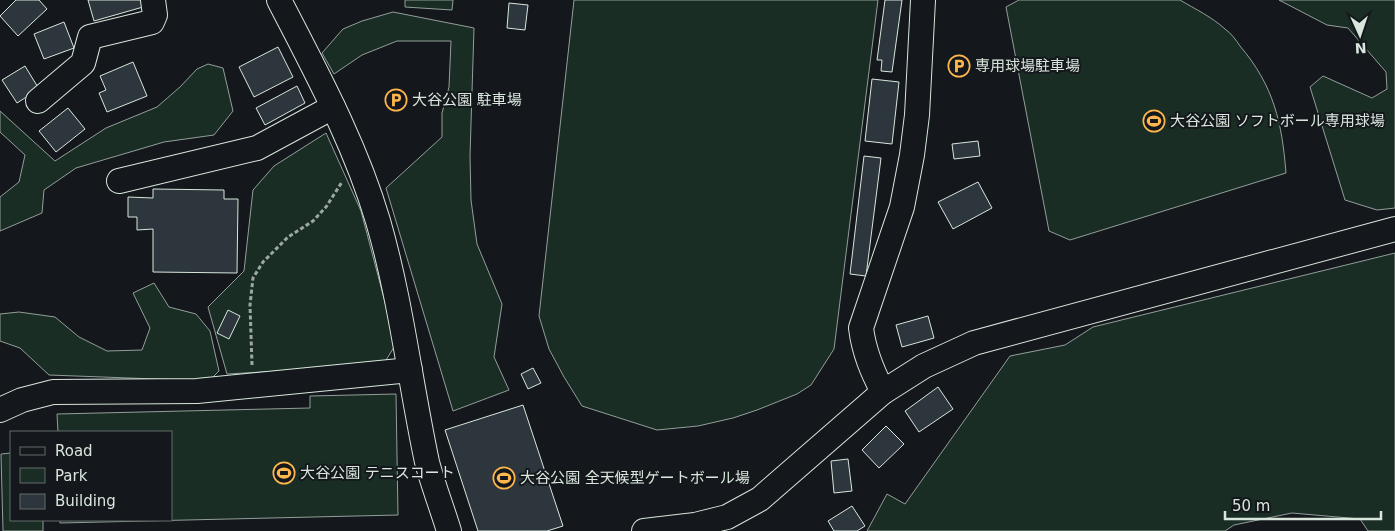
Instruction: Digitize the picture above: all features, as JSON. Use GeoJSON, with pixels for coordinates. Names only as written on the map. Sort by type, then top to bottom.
{"type":"FeatureCollection","features":[{"type":"Feature","properties":{"kind":"street"},"geometry":{"type":"LineString","coordinates":[[38,101],[83,63],[90,37],[152,22],[155,15],[153,0]]}},
{"type":"Feature","properties":{"kind":"street"},"geometry":{"type":"LineString","coordinates":[[280,0],[350,143],[378,223],[428,464],[448,531]]}},
{"type":"Feature","properties":{"kind":"street"},"geometry":{"type":"LineString","coordinates":[[883,392],[870,367],[861,328],[902,208],[917,115],[923,0]]}},
{"type":"Feature","properties":{"kind":"street"},"geometry":{"type":"LineString","coordinates":[[119,181],[257,148],[333,107]]}},
{"type":"Feature","properties":{"kind":"street"},"geometry":{"type":"LineString","coordinates":[[644,531],[695,525],[728,517],[760,499],[883,392],[924,366],[974,343],[1395,229]]}},
{"type":"Feature","properties":{"kind":"street"},"geometry":{"type":"LineString","coordinates":[[0,410],[22,400],[53,392],[197,391],[410,370]]}},
{"type":"Feature","properties":{"kind":"path"},"geometry":{"type":"LineString","coordinates":[[250,385],[252,372],[250,305],[254,278],[263,262],[288,237],[313,221],[326,207],[346,178]]}},
{"type":"Feature","properties":{"kind":"green space"},"geometry":{"type":"Polygon","coordinates":[[[405,0],[453,0],[452,10],[405,7],[405,0]]]}},
{"type":"Feature","properties":{"kind":"green space"},"geometry":{"type":"Polygon","coordinates":[[[574,0],[878,0],[834,349],[811,385],[797,394],[733,418],[698,426],[657,430],[582,406],[564,377],[549,349],[539,316],[574,0]]]}},
{"type":"Feature","properties":{"kind":"green space","name":"大谷公園 ソフトボール専用球場"},"geometry":{"type":"Polygon","coordinates":[[[1019,0],[1180,0],[1209,17],[1229,32],[1252,61],[1261,76],[1279,121],[1286,173],[1070,240],[1049,231],[1006,7],[1019,0]]]}},
{"type":"Feature","properties":{"kind":"green space"},"geometry":{"type":"Polygon","coordinates":[[[1279,0],[1395,0],[1395,208],[1377,210],[1345,200],[1310,87],[1323,76],[1372,98],[1387,89],[1386,72],[1348,28],[1327,25],[1279,0]]]}},
{"type":"Feature","properties":{"kind":"green space"},"geometry":{"type":"Polygon","coordinates":[[[393,12],[474,28],[470,156],[471,200],[477,244],[502,304],[494,357],[509,390],[453,411],[386,188],[442,137],[442,113],[449,87],[451,41],[397,41],[362,55],[334,74],[322,53],[343,29],[393,12]]]}},
{"type":"Feature","properties":{"kind":"green space"},"geometry":{"type":"Polygon","coordinates":[[[208,64],[223,68],[233,111],[214,135],[164,142],[76,168],[44,190],[42,213],[0,231],[0,197],[19,182],[25,155],[0,132],[0,111],[55,161],[106,128],[157,107],[197,69],[208,64]]]}},
{"type":"Feature","properties":{"kind":"green space"},"geometry":{"type":"Polygon","coordinates":[[[326,133],[361,211],[396,344],[383,365],[227,374],[208,307],[244,271],[253,190],[274,166],[326,133]]]}},
{"type":"Feature","properties":{"kind":"green space"},"geometry":{"type":"Polygon","coordinates":[[[1395,253],[1395,531],[1368,531],[1360,519],[1292,513],[1234,525],[1225,531],[867,531],[887,494],[905,504],[1010,356],[1065,345],[1093,327],[1395,253]]]}},
{"type":"Feature","properties":{"kind":"green space"},"geometry":{"type":"Polygon","coordinates":[[[154,283],[169,307],[196,314],[210,331],[219,371],[209,381],[49,375],[20,348],[0,341],[0,314],[19,312],[55,317],[79,337],[107,351],[142,350],[150,328],[133,293],[154,283]]]}},
{"type":"Feature","properties":{"kind":"green space","name":"大谷公園 テニスコート"},"geometry":{"type":"Polygon","coordinates":[[[396,394],[398,515],[172,520],[172,431],[58,431],[57,414],[310,408],[310,396],[396,394]]]}},
{"type":"Feature","properties":{"kind":"green space"},"geometry":{"type":"Polygon","coordinates":[[[10,453],[10,521],[43,521],[43,531],[3,531],[1,454],[10,453]]]}},
{"type":"Feature","properties":{"kind":"green space","name":"大谷公園 テニスコート"},"geometry":{"type":"Polygon","coordinates":[[[60,521],[144,521],[60,523],[60,521]]]}},
{"type":"Feature","properties":{"kind":"building"},"geometry":{"type":"Polygon","coordinates":[[[16,0],[39,0],[47,9],[18,36],[0,16],[16,0]]]}},
{"type":"Feature","properties":{"kind":"building"},"geometry":{"type":"Polygon","coordinates":[[[88,0],[141,0],[143,7],[94,21],[88,0]]]}},
{"type":"Feature","properties":{"kind":"building"},"geometry":{"type":"Polygon","coordinates":[[[885,0],[902,0],[892,72],[881,71],[882,60],[877,60],[885,0]]]}},
{"type":"Feature","properties":{"kind":"building"},"geometry":{"type":"Polygon","coordinates":[[[509,3],[528,5],[525,30],[507,28],[509,3]]]}},
{"type":"Feature","properties":{"kind":"building"},"geometry":{"type":"Polygon","coordinates":[[[64,22],[74,48],[44,59],[34,34],[64,22]]]}},
{"type":"Feature","properties":{"kind":"building"},"geometry":{"type":"Polygon","coordinates":[[[278,47],[293,77],[254,97],[239,67],[278,47]]]}},
{"type":"Feature","properties":{"kind":"building"},"geometry":{"type":"Polygon","coordinates":[[[133,62],[147,96],[107,112],[99,93],[106,90],[100,76],[133,62]]]}},
{"type":"Feature","properties":{"kind":"building"},"geometry":{"type":"Polygon","coordinates":[[[25,66],[39,89],[17,103],[2,80],[25,66]]]}},
{"type":"Feature","properties":{"kind":"building"},"geometry":{"type":"Polygon","coordinates":[[[872,79],[899,82],[892,144],[865,141],[872,79]]]}},
{"type":"Feature","properties":{"kind":"building"},"geometry":{"type":"Polygon","coordinates":[[[297,86],[305,103],[265,125],[256,108],[297,86]]]}},
{"type":"Feature","properties":{"kind":"building"},"geometry":{"type":"Polygon","coordinates":[[[68,108],[85,129],[56,152],[39,131],[68,108]]]}},
{"type":"Feature","properties":{"kind":"building"},"geometry":{"type":"Polygon","coordinates":[[[978,141],[980,156],[954,159],[952,144],[978,141]]]}},
{"type":"Feature","properties":{"kind":"building"},"geometry":{"type":"Polygon","coordinates":[[[864,156],[881,158],[866,276],[850,274],[864,156]]]}},
{"type":"Feature","properties":{"kind":"building"},"geometry":{"type":"Polygon","coordinates":[[[978,182],[992,208],[953,229],[938,202],[978,182]]]}},
{"type":"Feature","properties":{"kind":"building"},"geometry":{"type":"Polygon","coordinates":[[[153,189],[224,190],[224,199],[238,199],[237,273],[153,272],[153,229],[137,230],[137,217],[128,217],[128,197],[153,198],[153,189]]]}},
{"type":"Feature","properties":{"kind":"building"},"geometry":{"type":"Polygon","coordinates":[[[228,310],[240,316],[229,339],[217,333],[228,310]]]}},
{"type":"Feature","properties":{"kind":"building"},"geometry":{"type":"Polygon","coordinates":[[[928,316],[934,338],[902,347],[896,325],[928,316]]]}},
{"type":"Feature","properties":{"kind":"building"},"geometry":{"type":"Polygon","coordinates":[[[533,368],[541,383],[528,389],[521,374],[533,368]]]}},
{"type":"Feature","properties":{"kind":"building"},"geometry":{"type":"Polygon","coordinates":[[[938,387],[953,409],[919,432],[905,411],[938,387]]]}},
{"type":"Feature","properties":{"kind":"building","name":"大谷公園 全天候型ゲートボール場"},"geometry":{"type":"Polygon","coordinates":[[[523,405],[563,526],[547,531],[478,531],[445,430],[523,405]]]}},
{"type":"Feature","properties":{"kind":"building"},"geometry":{"type":"Polygon","coordinates":[[[886,426],[904,444],[879,468],[862,450],[886,426]]]}},
{"type":"Feature","properties":{"kind":"building"},"geometry":{"type":"Polygon","coordinates":[[[848,459],[852,491],[834,493],[831,461],[848,459]]]}},
{"type":"Feature","properties":{"kind":"building"},"geometry":{"type":"Polygon","coordinates":[[[852,506],[865,526],[857,531],[834,531],[828,521],[852,506]]]}},
{"type":"Feature","properties":{"kind":"place","name":"専用球場駐車場"},"geometry":{"type":"Point","coordinates":[959,66]}},
{"type":"Feature","properties":{"kind":"place","name":"大谷公園 駐車場"},"geometry":{"type":"Point","coordinates":[396,100]}},
{"type":"Feature","properties":{"kind":"place","name":"大谷公園 ソフトボール専用球場"},"geometry":{"type":"Point","coordinates":[1154,121]}},
{"type":"Feature","properties":{"kind":"place","name":"大谷公園 テニスコート"},"geometry":{"type":"Point","coordinates":[284,473]}},
{"type":"Feature","properties":{"kind":"place","name":"大谷公園 全天候型ゲートボール場"},"geometry":{"type":"Point","coordinates":[504,478]}}]}
